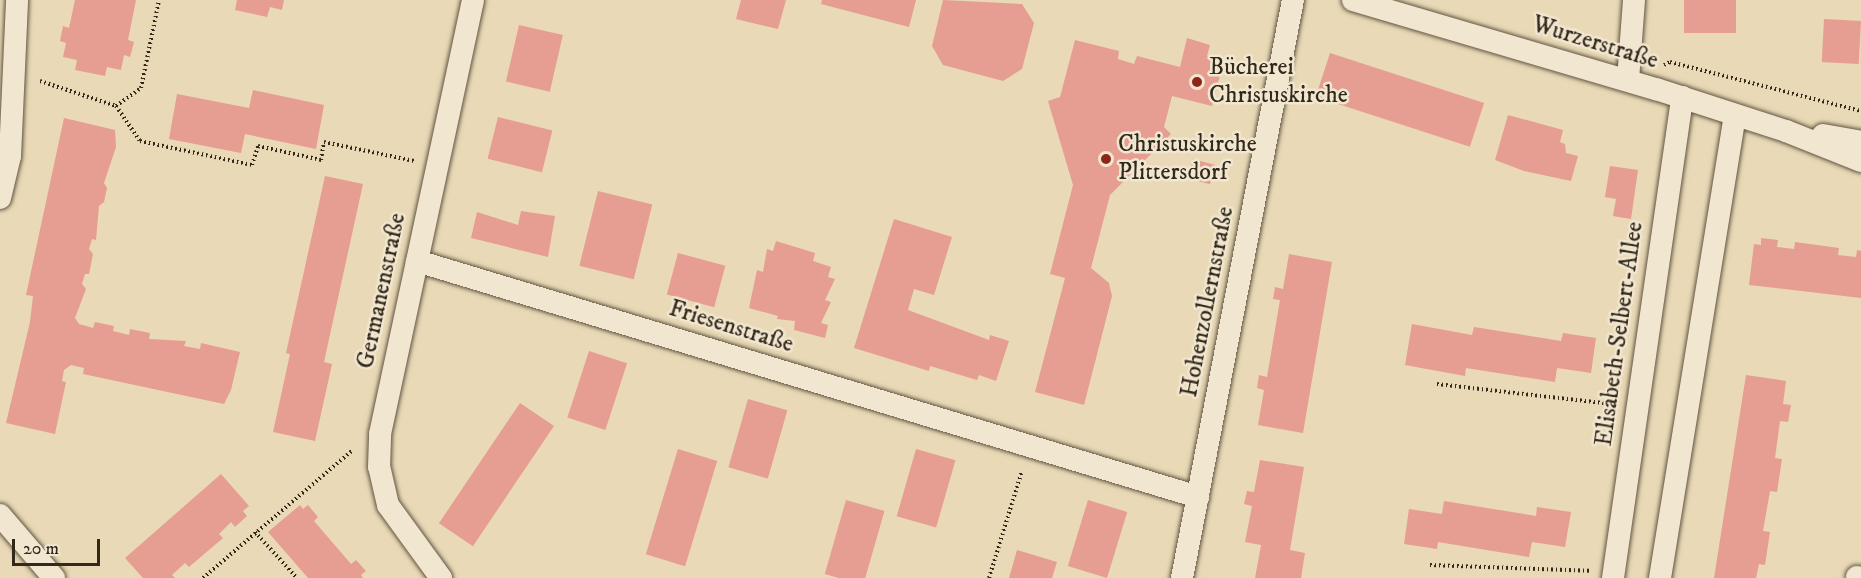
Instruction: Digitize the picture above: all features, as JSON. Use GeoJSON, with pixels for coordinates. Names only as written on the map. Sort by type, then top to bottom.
{"type":"FeatureCollection","features":[{"type":"Feature","properties":{"kind":"street"},"geometry":{"type":"LineString","coordinates":[[0,198],[10,156],[16,73],[17,0]]}},
{"type":"Feature","properties":{"kind":"street","name":"Germanenstraße"},"geometry":{"type":"LineString","coordinates":[[441,578],[388,505],[379,467],[380,434],[435,166],[473,0]]}},
{"type":"Feature","properties":{"kind":"street","name":"Hohenzollernstraße"},"geometry":{"type":"LineString","coordinates":[[1182,578],[1293,0]]}},
{"type":"Feature","properties":{"kind":"street","name":"Wurzerstraße"},"geometry":{"type":"LineString","coordinates":[[1353,0],[1682,97],[1786,131],[1861,160]]}},
{"type":"Feature","properties":{"kind":"street"},"geometry":{"type":"LineString","coordinates":[[1628,80],[1634,0]]}},
{"type":"Feature","properties":{"kind":"street","name":"Elisabeth-Selbert-Allee"},"geometry":{"type":"LineString","coordinates":[[1614,575],[1682,97]]}},
{"type":"Feature","properties":{"kind":"street"},"geometry":{"type":"LineString","coordinates":[[1660,578],[1735,116]]}},
{"type":"Feature","properties":{"kind":"street","name":"Wurzerstraße"},"geometry":{"type":"LineString","coordinates":[[1786,131],[1861,142]]}},
{"type":"Feature","properties":{"kind":"street","name":"Friesenstraße"},"geometry":{"type":"LineString","coordinates":[[417,261],[1030,444],[1198,497]]}},
{"type":"Feature","properties":{"kind":"street"},"geometry":{"type":"LineString","coordinates":[[0,515],[54,578]]}},
{"type":"Feature","properties":{"kind":"path"},"geometry":{"type":"LineString","coordinates":[[116,106],[141,88],[159,0]]}},
{"type":"Feature","properties":{"kind":"path"},"geometry":{"type":"LineString","coordinates":[[1628,80],[1670,62],[1861,111]]}},
{"type":"Feature","properties":{"kind":"path"},"geometry":{"type":"LineString","coordinates":[[16,73],[116,106],[140,141],[252,165],[258,146],[321,159],[324,142],[435,166]]}},
{"type":"Feature","properties":{"kind":"path"},"geometry":{"type":"LineString","coordinates":[[1437,384],[1637,407]]}},
{"type":"Feature","properties":{"kind":"path"},"geometry":{"type":"LineString","coordinates":[[203,578],[339,459],[380,434]]}},
{"type":"Feature","properties":{"kind":"path"},"geometry":{"type":"LineString","coordinates":[[989,578],[1030,444]]}},
{"type":"Feature","properties":{"kind":"path"},"geometry":{"type":"LineString","coordinates":[[255,532],[297,578]]}},
{"type":"Feature","properties":{"kind":"path"},"geometry":{"type":"LineString","coordinates":[[1430,565],[1614,575]]}},
{"type":"Feature","properties":{"kind":"building"},"geometry":{"type":"Polygon","coordinates":[[[75,0],[136,0],[128,40],[134,42],[130,57],[124,55],[121,70],[107,67],[105,76],[75,70],[77,60],[63,57],[66,43],[60,41],[63,26],[69,28],[75,0]]]}},
{"type":"Feature","properties":{"kind":"building"},"geometry":{"type":"Polygon","coordinates":[[[237,0],[284,0],[282,10],[270,7],[267,17],[235,10],[237,0]]]}},
{"type":"Feature","properties":{"kind":"building"},"geometry":{"type":"Polygon","coordinates":[[[741,0],[786,0],[778,29],[736,19],[741,0]]]}},
{"type":"Feature","properties":{"kind":"building"},"geometry":{"type":"Polygon","coordinates":[[[822,0],[916,0],[909,27],[821,4],[822,0]]]}},
{"type":"Feature","properties":{"kind":"building"},"geometry":{"type":"Polygon","coordinates":[[[943,0],[1022,4],[1034,23],[1022,69],[1003,81],[943,65],[932,46],[943,0]]]}},
{"type":"Feature","properties":{"kind":"building"},"geometry":{"type":"Polygon","coordinates":[[[1684,0],[1736,0],[1736,33],[1684,33],[1684,0]]]}},
{"type":"Feature","properties":{"kind":"building"},"geometry":{"type":"Polygon","coordinates":[[[1824,19],[1861,21],[1859,64],[1822,62],[1824,19]]]}},
{"type":"Feature","properties":{"kind":"building"},"geometry":{"type":"Polygon","coordinates":[[[519,25],[563,35],[550,92],[506,82],[519,25]]]}},
{"type":"Feature","properties":{"kind":"building","name":"Christuskirche Plittersdorf"},"geometry":{"type":"Polygon","coordinates":[[[1187,38],[1210,45],[1207,56],[1224,60],[1212,106],[1172,96],[1164,127],[1171,134],[1110,195],[1091,268],[1109,283],[1112,296],[1084,405],[1035,392],[1065,278],[1050,274],[1073,185],[1048,101],[1060,97],[1075,40],[1119,51],[1118,59],[1134,64],[1137,56],[1180,67],[1187,38]]]}},
{"type":"Feature","properties":{"kind":"building"},"geometry":{"type":"Polygon","coordinates":[[[1330,53],[1484,103],[1470,147],[1316,97],[1330,53]]]}},
{"type":"Feature","properties":{"kind":"building"},"geometry":{"type":"Polygon","coordinates":[[[253,90],[324,105],[316,149],[245,134],[241,153],[169,139],[177,94],[249,108],[253,90]]]}},
{"type":"Feature","properties":{"kind":"building"},"geometry":{"type":"Polygon","coordinates":[[[1508,115],[1563,130],[1560,142],[1565,144],[1566,153],[1578,156],[1571,181],[1524,171],[1495,160],[1508,115]]]}},
{"type":"Feature","properties":{"kind":"building"},"geometry":{"type":"Polygon","coordinates":[[[498,117],[552,131],[542,172],[488,159],[498,117]]]}},
{"type":"Feature","properties":{"kind":"building"},"geometry":{"type":"Polygon","coordinates":[[[64,118],[115,130],[116,147],[104,183],[107,188],[104,202],[99,206],[96,240],[92,239],[89,249],[93,254],[89,274],[85,274],[82,284],[86,289],[75,318],[79,324],[93,328],[95,322],[114,326],[113,331],[129,335],[130,329],[150,333],[149,339],[186,341],[184,346],[200,349],[201,343],[240,352],[231,390],[224,404],[83,374],[84,368],[71,365],[64,370],[62,381],[66,382],[55,434],[6,423],[30,322],[33,296],[26,295],[64,118]]]}},
{"type":"Feature","properties":{"kind":"building"},"geometry":{"type":"Polygon","coordinates":[[[1193,159],[1215,165],[1210,184],[1188,178],[1193,159]]]}},
{"type":"Feature","properties":{"kind":"building"},"geometry":{"type":"Polygon","coordinates":[[[1610,166],[1638,170],[1631,219],[1613,216],[1616,199],[1605,197],[1610,166]]]}},
{"type":"Feature","properties":{"kind":"building"},"geometry":{"type":"Polygon","coordinates":[[[325,176],[363,184],[324,362],[332,364],[315,441],[273,432],[290,354],[286,353],[325,176]]]}},
{"type":"Feature","properties":{"kind":"building"},"geometry":{"type":"Polygon","coordinates":[[[598,191],[652,205],[634,279],[579,266],[598,191]]]}},
{"type":"Feature","properties":{"kind":"building"},"geometry":{"type":"Polygon","coordinates":[[[521,211],[555,216],[548,257],[471,238],[477,212],[518,225],[521,211]]]}},
{"type":"Feature","properties":{"kind":"building"},"geometry":{"type":"Polygon","coordinates":[[[894,219],[952,237],[934,295],[914,289],[908,310],[989,340],[990,335],[1009,341],[996,381],[979,375],[977,380],[930,366],[929,371],[854,348],[894,219]]]}},
{"type":"Feature","properties":{"kind":"building"},"geometry":{"type":"Polygon","coordinates":[[[1761,238],[1778,240],[1777,247],[1794,249],[1795,242],[1839,248],[1838,255],[1856,257],[1857,250],[1861,251],[1861,298],[1749,285],[1754,244],[1761,245],[1761,238]]]}},
{"type":"Feature","properties":{"kind":"building"},"geometry":{"type":"Polygon","coordinates":[[[776,241],[815,253],[813,261],[831,267],[828,277],[835,279],[825,300],[831,302],[821,323],[828,325],[825,338],[794,330],[795,321],[777,319],[778,316],[749,308],[757,270],[763,272],[767,249],[773,251],[776,241]]]}},
{"type":"Feature","properties":{"kind":"building"},"geometry":{"type":"Polygon","coordinates":[[[678,253],[725,266],[714,307],[667,295],[678,253]]]}},
{"type":"Feature","properties":{"kind":"building"},"geometry":{"type":"Polygon","coordinates":[[[1289,254],[1332,262],[1303,433],[1258,425],[1264,390],[1257,388],[1259,375],[1267,377],[1280,300],[1273,299],[1275,287],[1283,289],[1289,254]]]}},
{"type":"Feature","properties":{"kind":"building"},"geometry":{"type":"Polygon","coordinates":[[[1412,324],[1472,335],[1474,327],[1561,341],[1563,333],[1596,338],[1591,373],[1557,368],[1555,382],[1466,368],[1465,376],[1405,365],[1412,324]]]}},
{"type":"Feature","properties":{"kind":"building"},"geometry":{"type":"Polygon","coordinates":[[[589,351],[627,363],[605,430],[567,418],[589,351]]]}},
{"type":"Feature","properties":{"kind":"building"},"geometry":{"type":"Polygon","coordinates":[[[1746,375],[1786,381],[1783,404],[1791,405],[1788,422],[1780,421],[1775,458],[1782,459],[1777,492],[1770,491],[1763,531],[1770,532],[1765,565],[1759,564],[1756,578],[1714,578],[1746,375]]]}},
{"type":"Feature","properties":{"kind":"building"},"geometry":{"type":"Polygon","coordinates":[[[748,399],[787,410],[768,479],[728,467],[748,399]]]}},
{"type":"Feature","properties":{"kind":"building"},"geometry":{"type":"Polygon","coordinates":[[[520,403],[554,426],[473,546],[439,523],[520,403]]]}},
{"type":"Feature","properties":{"kind":"building"},"geometry":{"type":"Polygon","coordinates":[[[678,449],[717,461],[685,566],[646,554],[678,449]]]}},
{"type":"Feature","properties":{"kind":"building"},"geometry":{"type":"Polygon","coordinates":[[[916,449],[955,460],[936,528],[897,516],[916,449]]]}},
{"type":"Feature","properties":{"kind":"building"},"geometry":{"type":"Polygon","coordinates":[[[1260,460],[1304,467],[1290,550],[1305,553],[1301,578],[1255,578],[1261,545],[1245,542],[1252,506],[1244,504],[1247,491],[1254,492],[1260,460]]]}},
{"type":"Feature","properties":{"kind":"building"},"geometry":{"type":"Polygon","coordinates":[[[221,474],[249,506],[243,511],[247,516],[235,527],[231,522],[219,534],[223,538],[189,567],[185,563],[172,575],[175,578],[143,578],[125,558],[221,474]]]}},
{"type":"Feature","properties":{"kind":"building"},"geometry":{"type":"Polygon","coordinates":[[[846,500],[884,511],[865,578],[839,578],[825,574],[846,500]]]}},
{"type":"Feature","properties":{"kind":"building"},"geometry":{"type":"Polygon","coordinates":[[[1088,500],[1127,512],[1107,578],[1068,566],[1088,500]]]}},
{"type":"Feature","properties":{"kind":"building"},"geometry":{"type":"Polygon","coordinates":[[[1444,501],[1536,516],[1537,507],[1571,512],[1565,547],[1532,542],[1529,557],[1438,542],[1437,549],[1404,544],[1409,509],[1442,514],[1444,501]]]}},
{"type":"Feature","properties":{"kind":"building"},"geometry":{"type":"Polygon","coordinates":[[[300,505],[303,509],[308,505],[318,517],[314,521],[351,564],[356,560],[366,571],[361,575],[363,578],[308,578],[268,532],[300,505]]]}},
{"type":"Feature","properties":{"kind":"building"},"geometry":{"type":"Polygon","coordinates":[[[1017,550],[1057,562],[1052,578],[1009,578],[1017,550]]]}},
{"type":"Feature","properties":{"kind":"place","name":"Bücherei Christuskirche"},"geometry":{"type":"Point","coordinates":[1197,82]}},
{"type":"Feature","properties":{"kind":"place","name":"Christuskirche Plittersdorf"},"geometry":{"type":"Point","coordinates":[1106,159]}}]}
